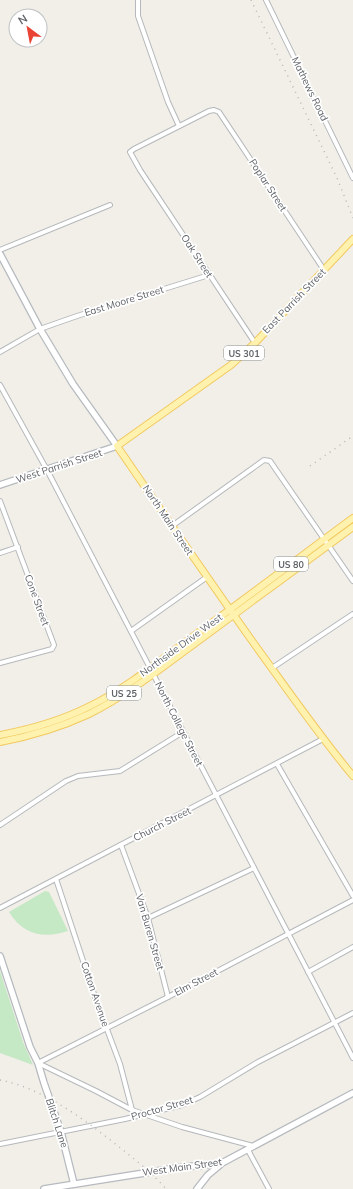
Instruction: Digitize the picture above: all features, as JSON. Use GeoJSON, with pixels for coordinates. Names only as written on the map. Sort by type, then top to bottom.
{"type":"FeatureCollection","features":[{"type":"Feature","properties":{"kind":"main road","name":"East Parrish Street"},"geometry":{"type":"LineString","coordinates":[[117,446],[231,365],[255,343],[353,239]]}},
{"type":"Feature","properties":{"kind":"main road","name":"North Main Street"},"geometry":{"type":"LineString","coordinates":[[117,446],[207,577],[272,668],[323,739],[351,769],[353,776]]}},
{"type":"Feature","properties":{"kind":"main road","name":"US 80"},"geometry":{"type":"LineString","coordinates":[[232,612],[353,518]]}},
{"type":"Feature","properties":{"kind":"main road","name":"US 80"},"geometry":{"type":"LineString","coordinates":[[232,612],[353,527]]}},
{"type":"Feature","properties":{"kind":"main road","name":"Northside Drive West"},"geometry":{"type":"LineString","coordinates":[[0,742],[56,728],[90,714],[116,699],[152,670],[232,612]]}},
{"type":"Feature","properties":{"kind":"main road","name":"Northside Drive West"},"geometry":{"type":"LineString","coordinates":[[0,735],[21,731],[58,720],[92,705],[152,670]]}},
{"type":"Feature","properties":{"kind":"street"},"geometry":{"type":"LineString","coordinates":[[138,0],[138,16],[168,102],[179,126]]}},
{"type":"Feature","properties":{"kind":"street","name":"Mathews Road"},"geometry":{"type":"LineString","coordinates":[[266,0],[353,178]]}},
{"type":"Feature","properties":{"kind":"street","name":"Poplar Street"},"geometry":{"type":"LineString","coordinates":[[179,126],[206,112],[214,110],[219,112],[324,270]]}},
{"type":"Feature","properties":{"kind":"street","name":"Oak Street"},"geometry":{"type":"LineString","coordinates":[[179,126],[130,152],[140,170],[255,343]]}},
{"type":"Feature","properties":{"kind":"street"},"geometry":{"type":"LineString","coordinates":[[0,250],[110,205]]}},
{"type":"Feature","properties":{"kind":"street","name":"North Main Street"},"geometry":{"type":"LineString","coordinates":[[0,254],[40,329],[73,384],[117,446]]}},
{"type":"Feature","properties":{"kind":"street","name":"East Moore Street"},"geometry":{"type":"LineString","coordinates":[[0,352],[40,329],[209,274]]}},
{"type":"Feature","properties":{"kind":"street","name":"North College Street"},"geometry":{"type":"LineString","coordinates":[[0,385],[48,470],[353,1058]]}},
{"type":"Feature","properties":{"kind":"street","name":"West Parrish Street"},"geometry":{"type":"LineString","coordinates":[[0,485],[117,446]]}},
{"type":"Feature","properties":{"kind":"street"},"geometry":{"type":"LineString","coordinates":[[172,526],[264,460],[270,461],[353,581]]}},
{"type":"Feature","properties":{"kind":"street","name":"Cone Street"},"geometry":{"type":"LineString","coordinates":[[0,500],[54,645],[52,649],[0,663]]}},
{"type":"Feature","properties":{"kind":"street"},"geometry":{"type":"LineString","coordinates":[[0,552],[18,546]]}},
{"type":"Feature","properties":{"kind":"street"},"geometry":{"type":"LineString","coordinates":[[131,631],[207,577]]}},
{"type":"Feature","properties":{"kind":"street"},"geometry":{"type":"LineString","coordinates":[[272,668],[353,614]]}},
{"type":"Feature","properties":{"kind":"street"},"geometry":{"type":"LineString","coordinates":[[0,826],[66,781],[78,776],[120,771],[183,732]]}},
{"type":"Feature","properties":{"kind":"street","name":"Church Street"},"geometry":{"type":"LineString","coordinates":[[0,908],[323,739]]}},
{"type":"Feature","properties":{"kind":"street"},"geometry":{"type":"LineString","coordinates":[[277,764],[353,896]]}},
{"type":"Feature","properties":{"kind":"street","name":"Van Buren Street"},"geometry":{"type":"LineString","coordinates":[[121,845],[148,918],[168,997]]}},
{"type":"Feature","properties":{"kind":"street"},"geometry":{"type":"LineString","coordinates":[[148,918],[254,868]]}},
{"type":"Feature","properties":{"kind":"street","name":"Cotton Avenue"},"geometry":{"type":"LineString","coordinates":[[56,879],[96,1000],[120,1064],[132,1110]]}},
{"type":"Feature","properties":{"kind":"street","name":"Elm Street"},"geometry":{"type":"LineString","coordinates":[[38,1063],[353,900]]}},
{"type":"Feature","properties":{"kind":"street"},"geometry":{"type":"LineString","coordinates":[[308,972],[353,947]]}},
{"type":"Feature","properties":{"kind":"street","name":"Blitch Lane"},"geometry":{"type":"LineString","coordinates":[[0,956],[30,1047],[38,1063],[61,1132],[74,1184]]}},
{"type":"Feature","properties":{"kind":"street","name":"Proctor Street"},"geometry":{"type":"LineString","coordinates":[[0,1144],[182,1105],[200,1097],[258,1062],[353,1013]]}},
{"type":"Feature","properties":{"kind":"street"},"geometry":{"type":"LineString","coordinates":[[38,1063],[132,1110],[254,1146]]}},
{"type":"Feature","properties":{"kind":"street","name":"West Main Street"},"geometry":{"type":"LineString","coordinates":[[44,1189],[176,1168],[222,1164],[353,1093]]}},
{"type":"Feature","properties":{"kind":"street"},"geometry":{"type":"LineString","coordinates":[[248,1150],[269,1189]]}},
{"type":"Feature","properties":{"kind":"street"},"geometry":{"type":"LineString","coordinates":[[197,1189],[212,1170],[222,1164]]}},
{"type":"Feature","properties":{"kind":"green space"},"geometry":{"type":"Polygon","coordinates":[[[45,891],[49,892],[68,931],[51,935],[35,933],[21,926],[9,912],[45,891]]]}},
{"type":"Feature","properties":{"kind":"green space"},"geometry":{"type":"Polygon","coordinates":[[[0,971],[23,1042],[33,1065],[0,1053],[0,971]]]}},
{"type":"Feature","properties":{"kind":"railway"},"geometry":{"type":"LineString","coordinates":[[251,0],[337,178],[353,218]]}},
{"type":"Feature","properties":{"kind":"railway"},"geometry":{"type":"LineString","coordinates":[[310,466],[353,436]]}},
{"type":"Feature","properties":{"kind":"railway"},"geometry":{"type":"LineString","coordinates":[[0,1080],[17,1084],[33,1091],[81,1118],[151,1173],[166,1189]]}}]}
